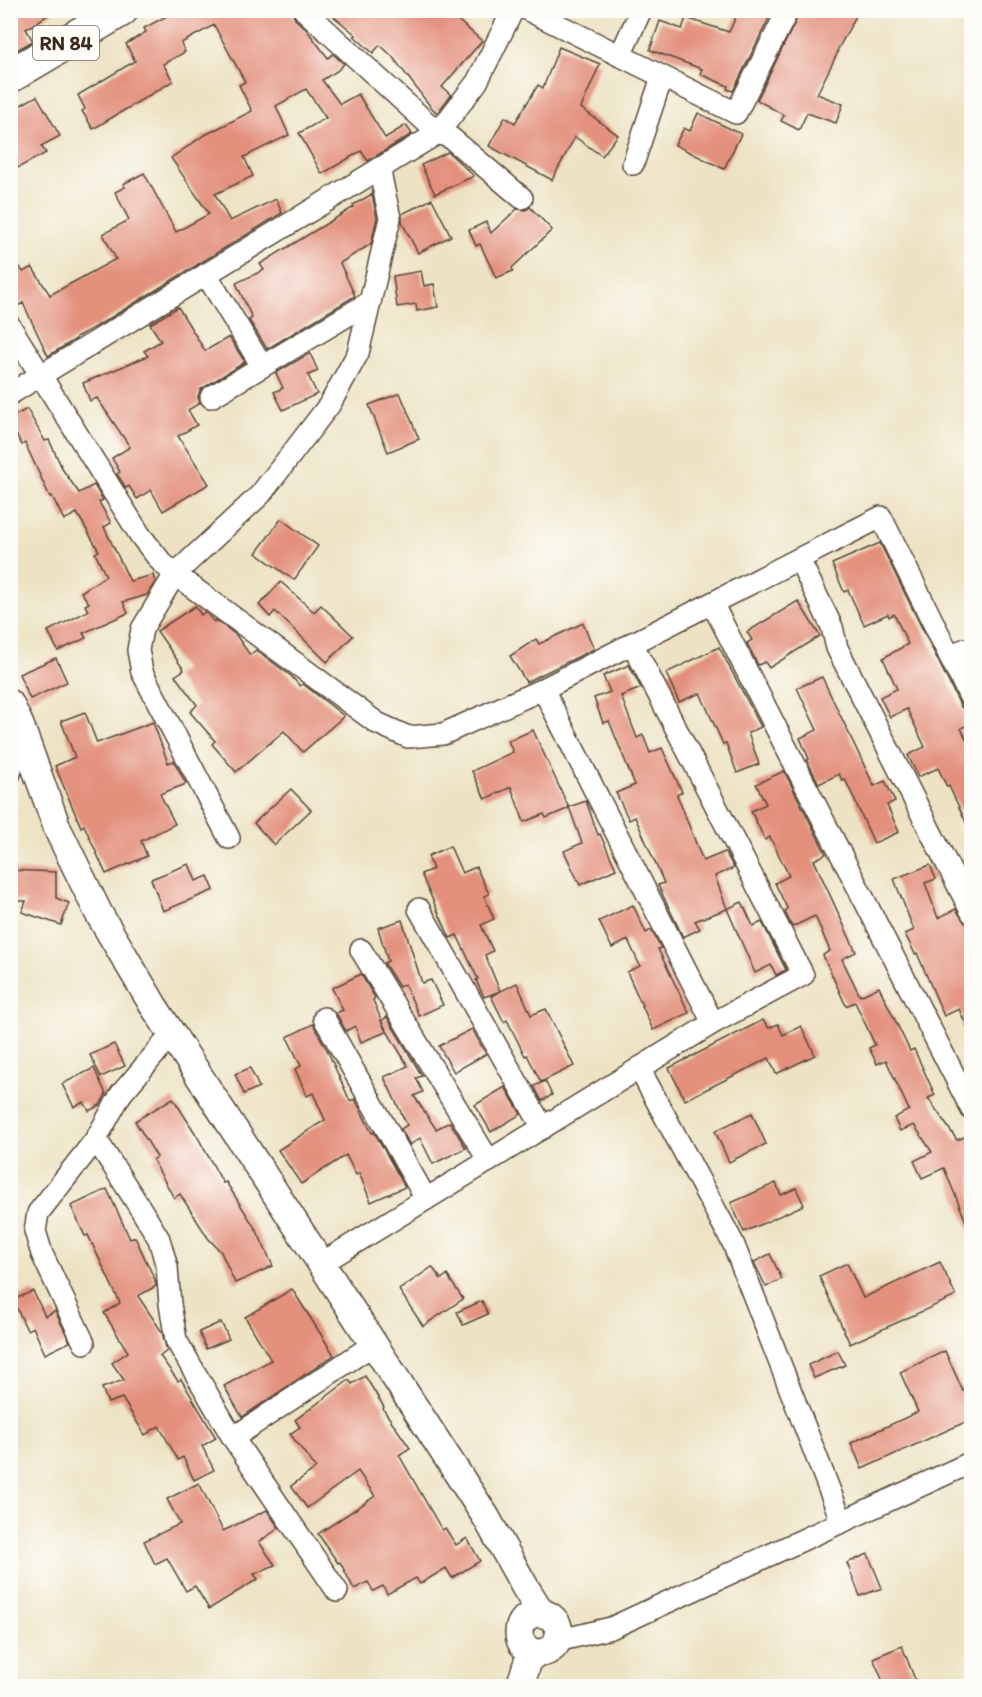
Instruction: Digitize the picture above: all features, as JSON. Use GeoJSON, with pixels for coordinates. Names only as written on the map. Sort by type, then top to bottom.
{"type":"FeatureCollection","features":[{"type":"Feature","properties":{"kind":"main road","name":"RN 84"},"geometry":{"type":"LineString","coordinates":[[10,76],[121,10]]}},
{"type":"Feature","properties":{"kind":"street"},"geometry":{"type":"LineString","coordinates":[[304,10],[438,133],[451,138],[522,198]]}},
{"type":"Feature","properties":{"kind":"street"},"geometry":{"type":"LineString","coordinates":[[10,394],[438,133],[477,82],[513,10]]}},
{"type":"Feature","properties":{"kind":"street"},"geometry":{"type":"LineString","coordinates":[[528,10],[736,113],[788,10]]}},
{"type":"Feature","properties":{"kind":"street"},"geometry":{"type":"LineString","coordinates":[[620,56],[641,10]]}},
{"type":"Feature","properties":{"kind":"street"},"geometry":{"type":"LineString","coordinates":[[633,164],[662,76]]}},
{"type":"Feature","properties":{"kind":"street"},"geometry":{"type":"LineString","coordinates":[[229,838],[142,672],[138,650],[142,628],[175,574],[260,495],[330,404],[358,353],[390,218],[379,168]]}},
{"type":"Feature","properties":{"kind":"street"},"geometry":{"type":"LineString","coordinates":[[206,274],[262,366]]}},
{"type":"Feature","properties":{"kind":"street"},"geometry":{"type":"LineString","coordinates":[[211,397],[370,302]]}},
{"type":"Feature","properties":{"kind":"street"},"geometry":{"type":"LineString","coordinates":[[10,326],[140,535],[162,563],[378,723],[408,737],[443,734],[543,688],[881,517],[972,701]]}},
{"type":"Feature","properties":{"kind":"street"},"geometry":{"type":"LineString","coordinates":[[799,559],[832,627],[837,648],[972,913]]}},
{"type":"Feature","properties":{"kind":"street"},"geometry":{"type":"LineString","coordinates":[[712,603],[972,1110]]}},
{"type":"Feature","properties":{"kind":"street"},"geometry":{"type":"LineString","coordinates":[[322,1263],[713,1023],[803,975],[632,643]]}},
{"type":"Feature","properties":{"kind":"street"},"geometry":{"type":"LineString","coordinates":[[949,655],[972,647]]}},
{"type":"Feature","properties":{"kind":"street"},"geometry":{"type":"LineString","coordinates":[[543,688],[713,1023]]}},
{"type":"Feature","properties":{"kind":"street"},"geometry":{"type":"LineString","coordinates":[[10,773],[15,714]]}},
{"type":"Feature","properties":{"kind":"street"},"geometry":{"type":"LineString","coordinates":[[15,714],[63,841],[99,914],[172,1034],[486,1517],[542,1614],[554,1620],[558,1626],[558,1641]]}},
{"type":"Feature","properties":{"kind":"street"},"geometry":{"type":"LineString","coordinates":[[419,909],[543,1128]]}},
{"type":"Feature","properties":{"kind":"street"},"geometry":{"type":"LineString","coordinates":[[361,950],[489,1161]]}},
{"type":"Feature","properties":{"kind":"street"},"geometry":{"type":"LineString","coordinates":[[324,1018],[426,1199]]}},
{"type":"Feature","properties":{"kind":"street"},"geometry":{"type":"LineString","coordinates":[[84,1343],[42,1254],[35,1231],[38,1213],[96,1139],[121,1094],[172,1034]]}},
{"type":"Feature","properties":{"kind":"street"},"geometry":{"type":"LineString","coordinates":[[639,1068],[733,1243],[842,1521]]}},
{"type":"Feature","properties":{"kind":"street"},"geometry":{"type":"LineString","coordinates":[[96,1139],[159,1239],[167,1268],[176,1340],[233,1438],[337,1591]]}},
{"type":"Feature","properties":{"kind":"street"},"geometry":{"type":"LineString","coordinates":[[233,1438],[374,1344]]}},
{"type":"Feature","properties":{"kind":"street"},"geometry":{"type":"LineString","coordinates":[[542,1614],[531,1615],[525,1619],[519,1632],[521,1643],[531,1652],[542,1653],[548,1651],[558,1641],[611,1628],[972,1462]]}},
{"type":"Feature","properties":{"kind":"street"},"geometry":{"type":"LineString","coordinates":[[520,1686],[531,1652]]}},
{"type":"Feature","properties":{"kind":"building"},"geometry":{"type":"Polygon","coordinates":[[[10,10],[15,12],[56,10],[26,29],[33,41],[10,54],[10,10]]]}},
{"type":"Feature","properties":{"kind":"building"},"geometry":{"type":"Polygon","coordinates":[[[178,10],[292,10],[295,19],[306,29],[328,58],[333,54],[344,64],[322,80],[340,104],[358,94],[385,138],[406,125],[412,134],[368,161],[361,151],[322,174],[299,133],[326,118],[306,89],[276,106],[289,135],[244,157],[253,176],[215,194],[230,221],[276,199],[282,213],[48,356],[23,303],[10,310],[10,252],[23,272],[32,267],[50,295],[116,259],[103,234],[129,220],[115,192],[125,187],[123,184],[144,173],[176,232],[209,214],[171,158],[203,136],[252,111],[239,85],[245,82],[214,25],[181,43],[185,52],[163,64],[173,81],[93,129],[82,111],[85,109],[78,95],[135,61],[126,44],[146,32],[144,28],[178,10]]]}},
{"type":"Feature","properties":{"kind":"building"},"geometry":{"type":"Polygon","coordinates":[[[326,10],[446,10],[482,41],[442,87],[451,95],[437,113],[392,56],[380,45],[373,53],[354,36],[356,35],[326,10]]]}},
{"type":"Feature","properties":{"kind":"building"},"geometry":{"type":"Polygon","coordinates":[[[739,10],[773,10],[733,91],[727,89],[728,86],[700,74],[702,69],[650,50],[660,21],[682,29],[686,18],[729,32],[739,10]]]}},
{"type":"Feature","properties":{"kind":"building"},"geometry":{"type":"Polygon","coordinates":[[[801,10],[859,10],[817,94],[843,104],[836,123],[807,113],[799,130],[781,121],[784,115],[757,100],[801,10]]]}},
{"type":"Feature","properties":{"kind":"building"},"geometry":{"type":"Polygon","coordinates":[[[559,47],[600,64],[581,108],[618,135],[602,156],[575,137],[552,180],[489,146],[505,117],[515,123],[538,85],[543,88],[559,47]]]}},
{"type":"Feature","properties":{"kind":"building"},"geometry":{"type":"Polygon","coordinates":[[[37,96],[60,136],[41,146],[46,153],[10,172],[10,111],[37,96]]]}},
{"type":"Feature","properties":{"kind":"building"},"geometry":{"type":"Polygon","coordinates":[[[698,113],[741,134],[724,169],[675,145],[684,128],[690,131],[698,113]]]}},
{"type":"Feature","properties":{"kind":"building"},"geometry":{"type":"Polygon","coordinates":[[[448,152],[474,176],[435,194],[421,165],[448,152]]]}},
{"type":"Feature","properties":{"kind":"building"},"geometry":{"type":"Polygon","coordinates":[[[372,194],[377,218],[371,244],[340,263],[355,296],[267,349],[249,320],[252,318],[236,283],[264,270],[260,264],[372,194]]]}},
{"type":"Feature","properties":{"kind":"building"},"geometry":{"type":"Polygon","coordinates":[[[432,199],[451,236],[418,253],[402,222],[402,214],[432,199]]]}},
{"type":"Feature","properties":{"kind":"building"},"geometry":{"type":"Polygon","coordinates":[[[530,207],[552,230],[512,268],[513,271],[496,278],[480,244],[476,246],[469,230],[486,222],[491,233],[517,209],[526,210],[530,207]]]}},
{"type":"Feature","properties":{"kind":"building"},"geometry":{"type":"Polygon","coordinates":[[[421,271],[424,286],[434,284],[438,307],[417,311],[416,304],[397,307],[393,276],[421,271]]]}},
{"type":"Feature","properties":{"kind":"building"},"geometry":{"type":"Polygon","coordinates":[[[178,307],[205,351],[229,337],[245,362],[200,390],[198,397],[200,403],[188,410],[197,425],[178,436],[209,484],[163,511],[151,490],[137,499],[129,486],[126,488],[117,474],[120,472],[112,458],[130,447],[97,398],[90,401],[83,383],[148,356],[144,351],[161,341],[150,324],[178,307]]]}},
{"type":"Feature","properties":{"kind":"building"},"geometry":{"type":"Polygon","coordinates":[[[310,353],[318,371],[308,375],[317,394],[283,410],[274,392],[283,388],[276,373],[310,353]]]}},
{"type":"Feature","properties":{"kind":"building"},"geometry":{"type":"Polygon","coordinates":[[[400,393],[419,439],[388,452],[369,405],[400,393]]]}},
{"type":"Feature","properties":{"kind":"building"},"geometry":{"type":"Polygon","coordinates":[[[27,409],[45,441],[49,440],[63,470],[79,493],[94,485],[103,500],[99,502],[111,523],[104,527],[130,581],[153,575],[155,582],[147,595],[123,602],[128,613],[83,633],[86,638],[58,651],[48,631],[88,611],[85,605],[89,603],[81,592],[106,576],[95,553],[99,551],[77,513],[64,520],[52,496],[50,497],[25,443],[22,445],[10,424],[10,418],[27,409]]]}},
{"type":"Feature","properties":{"kind":"building"},"geometry":{"type":"Polygon","coordinates":[[[281,519],[318,546],[294,580],[256,553],[281,519]]]}},
{"type":"Feature","properties":{"kind":"building"},"geometry":{"type":"Polygon","coordinates":[[[880,543],[961,707],[972,720],[972,723],[961,728],[972,751],[972,835],[938,768],[918,777],[908,755],[925,747],[907,709],[890,717],[880,697],[897,689],[883,658],[908,644],[894,614],[889,617],[888,614],[864,625],[848,590],[844,592],[832,564],[880,543]]]}},
{"type":"Feature","properties":{"kind":"building"},"geometry":{"type":"Polygon","coordinates":[[[281,582],[314,612],[321,605],[353,636],[327,662],[275,611],[270,617],[259,605],[281,582]]]}},
{"type":"Feature","properties":{"kind":"building"},"geometry":{"type":"Polygon","coordinates":[[[798,601],[820,636],[769,668],[765,662],[758,665],[747,643],[752,640],[747,632],[798,601]]]}},
{"type":"Feature","properties":{"kind":"building"},"geometry":{"type":"Polygon","coordinates":[[[195,606],[201,615],[205,612],[214,622],[216,620],[236,635],[250,655],[256,650],[291,676],[300,686],[303,684],[344,716],[303,752],[284,731],[236,772],[212,744],[215,741],[190,712],[197,705],[175,676],[184,670],[157,631],[195,606]]]}},
{"type":"Feature","properties":{"kind":"building"},"geometry":{"type":"Polygon","coordinates":[[[583,623],[594,649],[526,682],[510,656],[536,639],[539,644],[583,623]]]}},
{"type":"Feature","properties":{"kind":"building"},"geometry":{"type":"Polygon","coordinates":[[[719,647],[761,727],[748,733],[759,764],[737,773],[726,743],[723,744],[700,693],[679,702],[666,673],[719,647]]]}},
{"type":"Feature","properties":{"kind":"building"},"geometry":{"type":"Polygon","coordinates":[[[56,658],[67,682],[30,699],[19,674],[56,658]]]}},
{"type":"Feature","properties":{"kind":"building"},"geometry":{"type":"Polygon","coordinates":[[[629,665],[641,688],[621,696],[637,738],[643,735],[650,753],[662,748],[682,792],[677,795],[703,861],[725,852],[734,868],[715,876],[727,909],[695,921],[700,929],[683,937],[658,885],[664,883],[635,817],[629,820],[616,793],[635,785],[609,721],[603,723],[594,698],[610,692],[603,676],[629,665]]]}},
{"type":"Feature","properties":{"kind":"building"},"geometry":{"type":"Polygon","coordinates":[[[822,677],[874,786],[885,781],[895,801],[887,805],[899,832],[874,843],[845,779],[842,780],[839,774],[819,784],[807,760],[809,759],[800,738],[817,730],[797,688],[822,677]]]}},
{"type":"Feature","properties":{"kind":"building"},"geometry":{"type":"Polygon","coordinates":[[[85,712],[97,743],[153,722],[168,763],[174,761],[186,784],[160,794],[175,824],[141,841],[147,856],[106,874],[84,825],[81,827],[55,766],[75,757],[61,721],[85,712]]]}},
{"type":"Feature","properties":{"kind":"building"},"geometry":{"type":"Polygon","coordinates":[[[533,730],[569,808],[546,818],[544,814],[524,822],[511,787],[485,799],[472,771],[513,752],[508,741],[533,730]]]}},
{"type":"Feature","properties":{"kind":"building"},"geometry":{"type":"Polygon","coordinates":[[[784,771],[826,854],[814,860],[856,952],[842,959],[860,996],[879,987],[910,1051],[914,1049],[935,1095],[928,1098],[957,1140],[972,1134],[972,1236],[944,1168],[922,1178],[914,1161],[932,1152],[914,1125],[900,1131],[894,1118],[909,1110],[886,1060],[877,1064],[869,1048],[875,1045],[855,1002],[846,1006],[823,955],[830,951],[815,916],[792,927],[785,912],[787,908],[775,883],[789,876],[770,837],[765,840],[751,811],[766,804],[756,784],[784,771]]]}},
{"type":"Feature","properties":{"kind":"building"},"geometry":{"type":"Polygon","coordinates":[[[291,789],[311,810],[274,845],[254,823],[291,789]]]}},
{"type":"Feature","properties":{"kind":"building"},"geometry":{"type":"Polygon","coordinates":[[[586,801],[598,835],[600,834],[616,869],[580,885],[564,851],[582,843],[569,807],[586,801]]]}},
{"type":"Feature","properties":{"kind":"building"},"geometry":{"type":"Polygon","coordinates":[[[450,846],[462,873],[476,867],[489,894],[484,896],[494,919],[481,925],[493,951],[485,955],[500,991],[484,997],[457,935],[450,938],[421,874],[433,869],[428,856],[450,846]]]}},
{"type":"Feature","properties":{"kind":"building"},"geometry":{"type":"Polygon","coordinates":[[[189,864],[196,881],[208,876],[214,890],[163,911],[151,879],[189,864]]]}},
{"type":"Feature","properties":{"kind":"building"},"geometry":{"type":"Polygon","coordinates":[[[930,865],[936,879],[925,883],[938,918],[956,909],[965,923],[972,926],[972,1038],[959,1009],[944,1016],[917,953],[915,954],[905,934],[914,930],[894,879],[930,865]]]}},
{"type":"Feature","properties":{"kind":"building"},"geometry":{"type":"Polygon","coordinates":[[[10,870],[56,872],[56,898],[69,903],[61,925],[22,912],[26,901],[10,901],[10,870]]]}},
{"type":"Feature","properties":{"kind":"building"},"geometry":{"type":"Polygon","coordinates":[[[742,902],[753,926],[762,922],[786,970],[776,975],[771,965],[755,973],[727,909],[742,902]]]}},
{"type":"Feature","properties":{"kind":"building"},"geometry":{"type":"Polygon","coordinates":[[[633,905],[646,933],[651,930],[661,948],[658,949],[689,1013],[653,1030],[627,972],[640,966],[628,940],[612,948],[599,921],[633,905]]]}},
{"type":"Feature","properties":{"kind":"building"},"geometry":{"type":"Polygon","coordinates":[[[402,920],[422,983],[431,980],[443,1005],[419,1016],[405,984],[399,987],[384,963],[388,961],[378,928],[402,920]]]}},
{"type":"Feature","properties":{"kind":"building"},"geometry":{"type":"Polygon","coordinates":[[[361,974],[375,998],[373,1000],[386,1032],[361,1042],[355,1026],[346,1031],[336,1013],[343,1010],[332,988],[361,974]]]}},
{"type":"Feature","properties":{"kind":"building"},"geometry":{"type":"Polygon","coordinates":[[[517,983],[531,1015],[546,1009],[574,1066],[541,1082],[507,1020],[504,1022],[491,996],[517,983]]]}},
{"type":"Feature","properties":{"kind":"building"},"geometry":{"type":"Polygon","coordinates":[[[387,1017],[422,1076],[416,1078],[423,1092],[414,1096],[436,1129],[450,1122],[466,1148],[433,1164],[420,1138],[410,1145],[401,1129],[407,1125],[384,1077],[408,1066],[381,1021],[387,1017]]]}},
{"type":"Feature","properties":{"kind":"building"},"geometry":{"type":"Polygon","coordinates":[[[763,1020],[769,1028],[778,1024],[783,1035],[801,1026],[815,1055],[776,1074],[769,1058],[685,1100],[669,1068],[763,1020]]]}},
{"type":"Feature","properties":{"kind":"building"},"geometry":{"type":"Polygon","coordinates":[[[313,1024],[350,1101],[355,1099],[372,1133],[374,1132],[405,1187],[371,1202],[359,1173],[356,1175],[346,1155],[301,1184],[278,1150],[325,1120],[313,1093],[307,1096],[295,1069],[301,1066],[287,1037],[313,1024]]]}},
{"type":"Feature","properties":{"kind":"building"},"geometry":{"type":"Polygon","coordinates":[[[472,1029],[486,1054],[454,1072],[439,1046],[472,1029]]]}},
{"type":"Feature","properties":{"kind":"building"},"geometry":{"type":"Polygon","coordinates":[[[114,1044],[125,1066],[101,1077],[90,1055],[114,1044]]]}},
{"type":"Feature","properties":{"kind":"building"},"geometry":{"type":"Polygon","coordinates":[[[94,1068],[106,1094],[100,1105],[89,1111],[84,1102],[74,1107],[62,1084],[94,1068]]]}},
{"type":"Feature","properties":{"kind":"building"},"geometry":{"type":"Polygon","coordinates":[[[250,1068],[259,1087],[244,1094],[235,1074],[250,1068]]]}},
{"type":"Feature","properties":{"kind":"building"},"geometry":{"type":"Polygon","coordinates":[[[545,1081],[552,1095],[542,1101],[534,1086],[545,1081]]]}},
{"type":"Feature","properties":{"kind":"building"},"geometry":{"type":"Polygon","coordinates":[[[505,1087],[521,1114],[491,1132],[475,1105],[505,1087]]]}},
{"type":"Feature","properties":{"kind":"building"},"geometry":{"type":"Polygon","coordinates":[[[173,1098],[223,1183],[226,1182],[257,1231],[273,1266],[235,1283],[221,1252],[208,1238],[180,1194],[174,1198],[153,1160],[157,1157],[135,1121],[173,1098]]]}},
{"type":"Feature","properties":{"kind":"building"},"geometry":{"type":"Polygon","coordinates":[[[752,1113],[766,1144],[729,1162],[715,1131],[752,1113]]]}},
{"type":"Feature","properties":{"kind":"building"},"geometry":{"type":"Polygon","coordinates":[[[776,1183],[781,1195],[796,1188],[804,1205],[744,1232],[731,1203],[776,1183]]]}},
{"type":"Feature","properties":{"kind":"building"},"geometry":{"type":"Polygon","coordinates":[[[107,1189],[130,1239],[135,1237],[155,1280],[156,1286],[138,1296],[162,1332],[167,1351],[160,1356],[178,1381],[181,1379],[216,1438],[202,1446],[214,1470],[194,1480],[183,1457],[178,1460],[159,1426],[145,1435],[122,1398],[108,1403],[102,1388],[124,1380],[112,1363],[128,1352],[104,1313],[120,1303],[88,1235],[85,1236],[71,1206],[107,1189]]]}},
{"type":"Feature","properties":{"kind":"building"},"geometry":{"type":"Polygon","coordinates":[[[770,1254],[782,1279],[766,1287],[754,1262],[770,1254]]]}},
{"type":"Feature","properties":{"kind":"building"},"geometry":{"type":"Polygon","coordinates":[[[940,1262],[956,1296],[850,1344],[819,1276],[847,1263],[863,1298],[940,1262]]]}},
{"type":"Feature","properties":{"kind":"building"},"geometry":{"type":"Polygon","coordinates":[[[432,1267],[441,1279],[447,1275],[463,1299],[423,1326],[399,1290],[432,1267]]]}},
{"type":"Feature","properties":{"kind":"building"},"geometry":{"type":"Polygon","coordinates":[[[292,1289],[334,1355],[242,1417],[224,1386],[271,1360],[245,1317],[292,1289]]]}},
{"type":"Feature","properties":{"kind":"building"},"geometry":{"type":"Polygon","coordinates":[[[33,1291],[45,1316],[55,1311],[70,1342],[45,1354],[33,1327],[27,1330],[13,1300],[33,1291]]]}},
{"type":"Feature","properties":{"kind":"building"},"geometry":{"type":"Polygon","coordinates":[[[482,1301],[488,1314],[463,1325],[457,1312],[482,1301]]]}},
{"type":"Feature","properties":{"kind":"building"},"geometry":{"type":"Polygon","coordinates":[[[221,1322],[229,1339],[206,1349],[199,1332],[221,1322]]]}},
{"type":"Feature","properties":{"kind":"building"},"geometry":{"type":"Polygon","coordinates":[[[838,1351],[845,1365],[814,1378],[808,1365],[838,1351]]]}},
{"type":"Feature","properties":{"kind":"building"},"geometry":{"type":"Polygon","coordinates":[[[945,1351],[963,1391],[972,1387],[972,1419],[862,1469],[851,1443],[918,1412],[900,1372],[945,1351]]]}},
{"type":"Feature","properties":{"kind":"building"},"geometry":{"type":"Polygon","coordinates":[[[365,1376],[384,1407],[383,1409],[410,1448],[399,1455],[442,1530],[445,1528],[456,1545],[467,1538],[480,1561],[452,1578],[446,1568],[420,1584],[416,1578],[387,1594],[383,1586],[373,1591],[368,1582],[354,1589],[340,1562],[338,1563],[318,1534],[375,1496],[358,1471],[307,1508],[291,1486],[316,1468],[290,1434],[300,1427],[295,1420],[349,1380],[352,1384],[365,1376]]]}},
{"type":"Feature","properties":{"kind":"building"},"geometry":{"type":"Polygon","coordinates":[[[199,1483],[223,1531],[267,1510],[279,1528],[259,1542],[275,1565],[254,1574],[258,1579],[209,1609],[195,1586],[186,1591],[167,1558],[155,1564],[144,1541],[180,1524],[167,1499],[199,1483]]]}},
{"type":"Feature","properties":{"kind":"building"},"geometry":{"type":"Polygon","coordinates":[[[868,1554],[882,1588],[860,1596],[847,1563],[868,1554]]]}},
{"type":"Feature","properties":{"kind":"building"},"geometry":{"type":"Polygon","coordinates":[[[902,1646],[916,1682],[904,1686],[885,1686],[873,1658],[902,1646]]]}}]}
